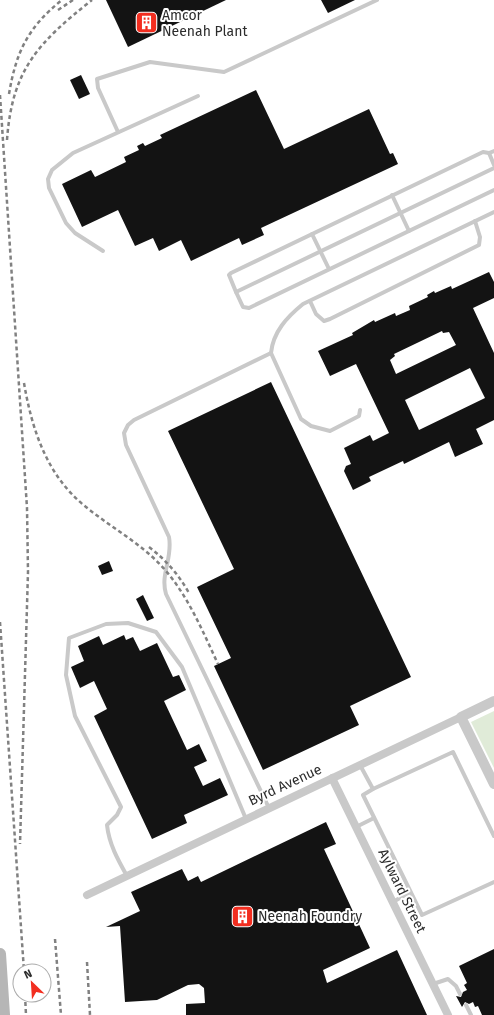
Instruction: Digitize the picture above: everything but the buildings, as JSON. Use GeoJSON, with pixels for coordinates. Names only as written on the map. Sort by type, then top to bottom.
{"type":"FeatureCollection","features":[{"type":"Feature","properties":{"kind":"main road"},"geometry":{"type":"LineString","coordinates":[[0,954],[4,1015]]}},
{"type":"Feature","properties":{"kind":"street","name":"Byrd Avenue"},"geometry":{"type":"LineString","coordinates":[[87,895],[494,701]]}},
{"type":"Feature","properties":{"kind":"street"},"geometry":{"type":"LineString","coordinates":[[461,717],[494,784]]}},
{"type":"Feature","properties":{"kind":"street","name":"Aylward Street"},"geometry":{"type":"LineString","coordinates":[[332,778],[448,1015]]}},
{"type":"Feature","properties":{"kind":"lane"},"geometry":{"type":"LineString","coordinates":[[118,132],[98,88],[97,79],[150,62],[224,72],[377,0]]}},
{"type":"Feature","properties":{"kind":"lane"},"geometry":{"type":"LineString","coordinates":[[103,251],[70,228],[55,202],[48,183],[52,170],[66,158],[118,132],[198,96]]}},
{"type":"Feature","properties":{"kind":"lane"},"geometry":{"type":"LineString","coordinates":[[494,151],[488,153],[483,152],[229,275],[243,307],[249,308],[494,190]]}},
{"type":"Feature","properties":{"kind":"lane"},"geometry":{"type":"LineString","coordinates":[[488,153],[494,165]]}},
{"type":"Feature","properties":{"kind":"lane"},"geometry":{"type":"LineString","coordinates":[[236,292],[494,168]]}},
{"type":"Feature","properties":{"kind":"lane"},"geometry":{"type":"LineString","coordinates":[[392,195],[409,231]]}},
{"type":"Feature","properties":{"kind":"lane"},"geometry":{"type":"LineString","coordinates":[[360,410],[359,416],[330,431],[311,426],[301,419],[271,354],[272,342],[287,317],[310,301],[494,212]]}},
{"type":"Feature","properties":{"kind":"lane"},"geometry":{"type":"LineString","coordinates":[[310,301],[320,319],[324,321],[330,319],[479,245],[480,237],[475,221]]}},
{"type":"Feature","properties":{"kind":"lane"},"geometry":{"type":"LineString","coordinates":[[312,234],[329,269]]}},
{"type":"Feature","properties":{"kind":"lane"},"geometry":{"type":"LineString","coordinates":[[269,808],[166,594],[163,578],[171,547],[169,537],[126,445],[124,433],[128,425],[134,420],[271,354]]}},
{"type":"Feature","properties":{"kind":"lane"},"geometry":{"type":"LineString","coordinates":[[127,876],[117,858],[108,836],[107,825],[117,815],[121,807],[75,716],[66,675],[69,638],[106,624],[128,623],[156,632],[182,667],[246,819]]}},
{"type":"Feature","properties":{"kind":"lane"},"geometry":{"type":"LineString","coordinates":[[494,836],[453,752],[363,795],[422,915],[494,882]]}},
{"type":"Feature","properties":{"kind":"lane"},"geometry":{"type":"LineString","coordinates":[[360,765],[373,789]]}},
{"type":"Feature","properties":{"kind":"lane"},"geometry":{"type":"LineString","coordinates":[[356,827],[374,818]]}},
{"type":"Feature","properties":{"kind":"lane"},"geometry":{"type":"LineString","coordinates":[[393,902],[410,892]]}},
{"type":"Feature","properties":{"kind":"lane"},"geometry":{"type":"LineString","coordinates":[[433,984],[448,979],[453,982],[460,994]]}},
{"type":"Feature","properties":{"kind":"lane"},"geometry":{"type":"LineString","coordinates":[[466,1005],[470,1015]]}},
{"type":"Feature","properties":{"kind":"green space"},"geometry":{"type":"Polygon","coordinates":[[[494,711],[494,768],[471,722],[494,711]]]}},
{"type":"Feature","properties":{"kind":"railway"},"geometry":{"type":"LineString","coordinates":[[9,94],[15,65],[25,41],[40,20],[62,0]]}},
{"type":"Feature","properties":{"kind":"railway"},"geometry":{"type":"LineString","coordinates":[[58,10],[73,0]]}},
{"type":"Feature","properties":{"kind":"railway"},"geometry":{"type":"LineString","coordinates":[[7,140],[10,115],[15,94],[22,76],[32,59],[43,44],[57,30],[92,0]]}},
{"type":"Feature","properties":{"kind":"railway"},"geometry":{"type":"LineString","coordinates":[[0,95],[27,508],[28,572],[20,844]]}},
{"type":"Feature","properties":{"kind":"railway"},"geometry":{"type":"LineString","coordinates":[[24,383],[27,401],[37,435],[51,467],[72,495],[96,515],[148,553],[166,571],[189,604],[218,664]]}},
{"type":"Feature","properties":{"kind":"railway"},"geometry":{"type":"LineString","coordinates":[[149,547],[172,568],[189,593]]}},
{"type":"Feature","properties":{"kind":"railway"},"geometry":{"type":"LineString","coordinates":[[0,622],[23,963]]}},
{"type":"Feature","properties":{"kind":"railway"},"geometry":{"type":"LineString","coordinates":[[55,939],[61,1015]]}},
{"type":"Feature","properties":{"kind":"railway"},"geometry":{"type":"LineString","coordinates":[[87,962],[90,1015]]}},
{"type":"Feature","properties":{"kind":"railway"},"geometry":{"type":"LineString","coordinates":[[25,1003],[26,1015]]}},
{"type":"Feature","properties":{"kind":"place","name":"Amcor Neenah Plant"},"geometry":{"type":"Point","coordinates":[147,23]}},
{"type":"Feature","properties":{"kind":"place","name":"Neenah Foundry"},"geometry":{"type":"Point","coordinates":[243,916]}}]}
